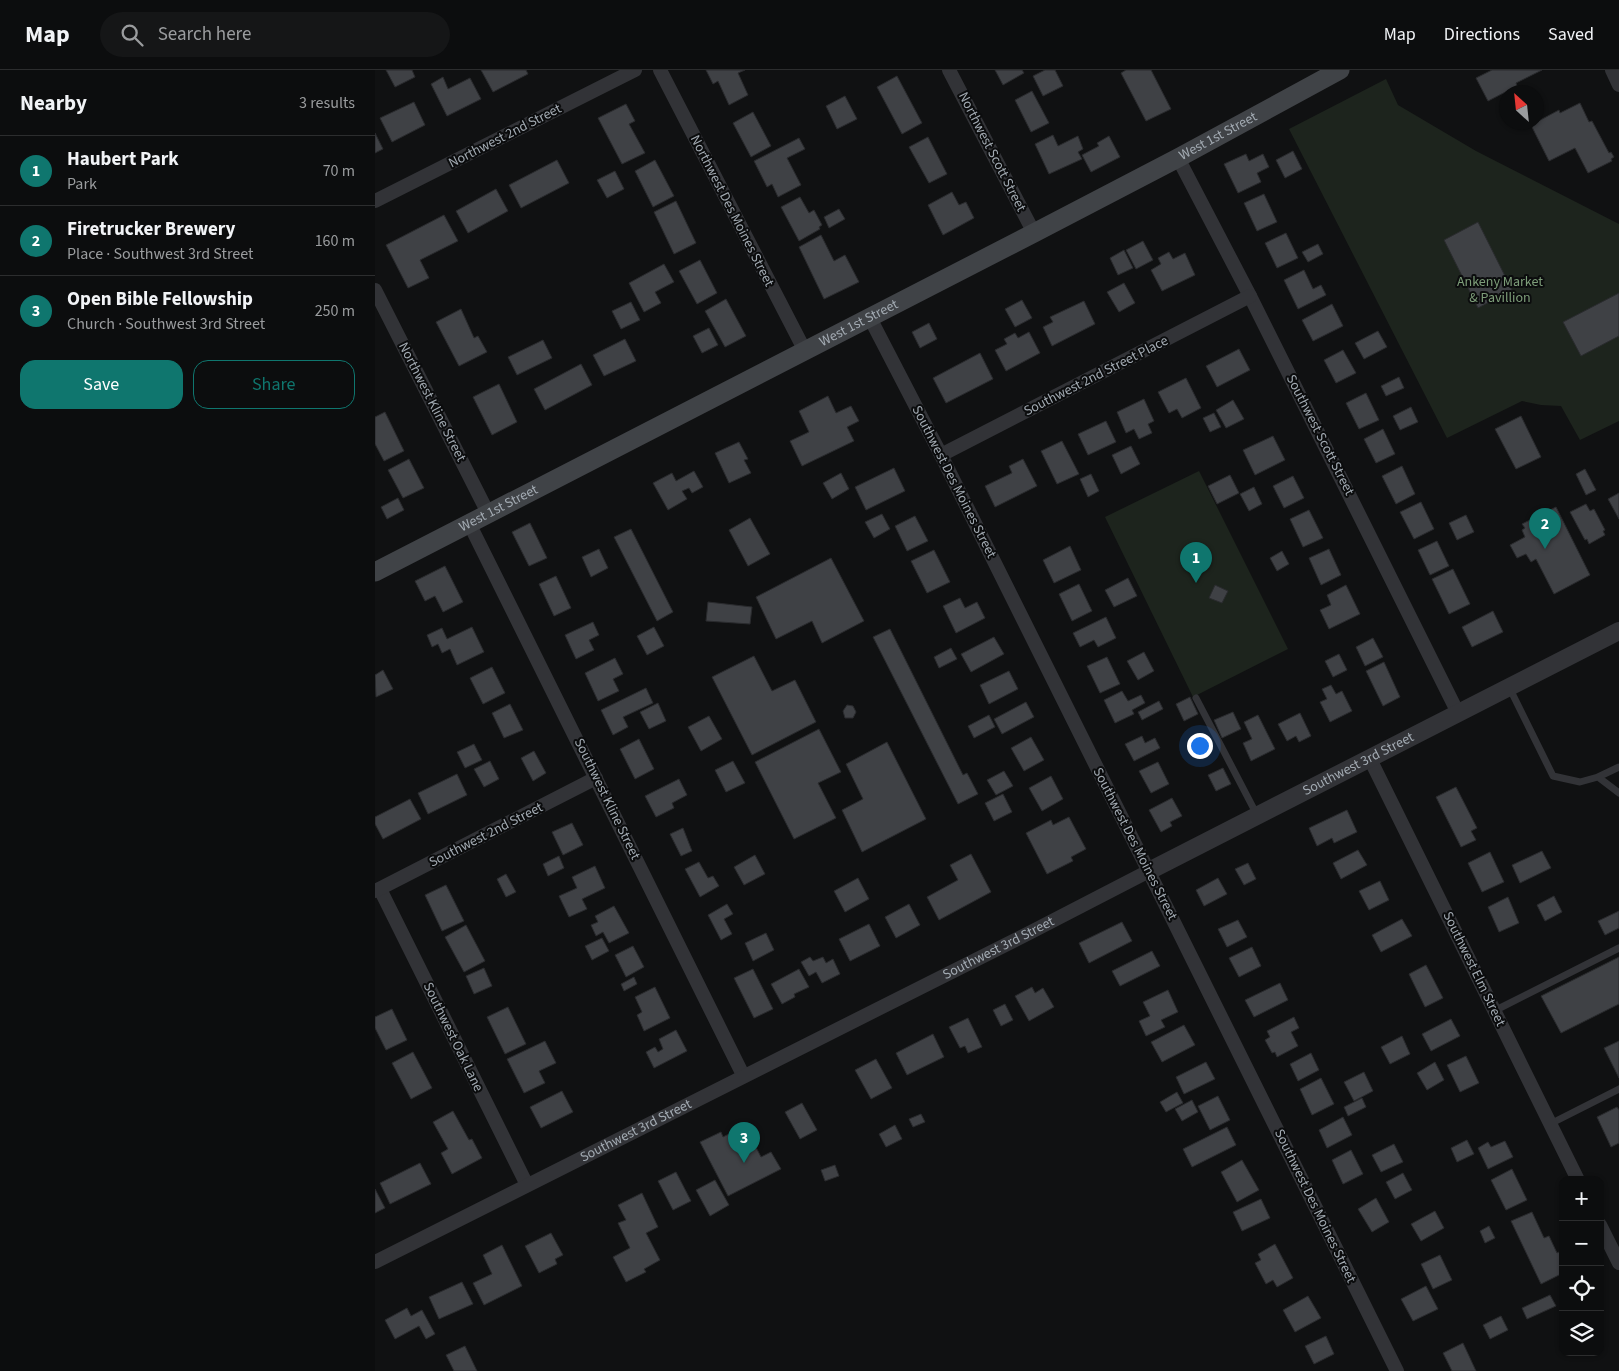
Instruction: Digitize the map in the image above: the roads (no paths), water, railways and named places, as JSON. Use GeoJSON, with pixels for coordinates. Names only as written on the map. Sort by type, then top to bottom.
{"type":"FeatureCollection","features":[{"type":"Feature","properties":{"kind":"main road","name":"West 1st Street"},"geometry":{"type":"LineString","coordinates":[[375,572],[1034,233],[1178,158],[1340,70]]}},
{"type":"Feature","properties":{"kind":"street","name":"Northwest 2nd Street"},"geometry":{"type":"LineString","coordinates":[[375,202],[635,70]]}},
{"type":"Feature","properties":{"kind":"street","name":"Northwest Des Moines Street"},"geometry":{"type":"LineString","coordinates":[[660,70],[805,351]]}},
{"type":"Feature","properties":{"kind":"street","name":"Northwest Scott Street"},"geometry":{"type":"LineString","coordinates":[[949,70],[1034,233]]}},
{"type":"Feature","properties":{"kind":"street"},"geometry":{"type":"LineString","coordinates":[[1612,70],[1619,84]]}},
{"type":"Feature","properties":{"kind":"street","name":"Southwest Scott Street"},"geometry":{"type":"LineString","coordinates":[[1178,158],[1250,296],[1458,713]]}},
{"type":"Feature","properties":{"kind":"street","name":"Northwest Kline Street"},"geometry":{"type":"LineString","coordinates":[[375,290],[488,513]]}},
{"type":"Feature","properties":{"kind":"street","name":"Southwest 2nd Street Place"},"geometry":{"type":"LineString","coordinates":[[941,455],[1250,296]]}},
{"type":"Feature","properties":{"kind":"street","name":"Southwest Des Moines Street"},"geometry":{"type":"LineString","coordinates":[[870,318],[941,455],[1149,870],[1397,1371]]}},
{"type":"Feature","properties":{"kind":"street","name":"Southwest Kline Street"},"geometry":{"type":"LineString","coordinates":[[469,523],[743,1075]]}},
{"type":"Feature","properties":{"kind":"street","name":"Southwest 3rd Street"},"geometry":{"type":"LineString","coordinates":[[375,1262],[743,1075],[1031,932],[1619,631]]}},
{"type":"Feature","properties":{"kind":"street","name":"Southwest Elm Street"},"geometry":{"type":"LineString","coordinates":[[1370,759],[1576,1176]]}},
{"type":"Feature","properties":{"kind":"street","name":"Southwest 2nd Street"},"geometry":{"type":"LineString","coordinates":[[377,890],[596,778]]}},
{"type":"Feature","properties":{"kind":"street","name":"Southwest Oak Lane"},"geometry":{"type":"LineString","coordinates":[[377,890],[527,1185]]}},
{"type":"Feature","properties":{"kind":"street"},"geometry":{"type":"LineString","coordinates":[[1604,1233],[1619,1263]]}},
{"type":"Feature","properties":{"kind":"lane"},"geometry":{"type":"LineString","coordinates":[[1509,687],[1553,776],[1580,782],[1598,777],[1619,767]]}},
{"type":"Feature","properties":{"kind":"lane"},"geometry":{"type":"LineString","coordinates":[[1196,698],[1257,816]]}},
{"type":"Feature","properties":{"kind":"lane"},"geometry":{"type":"LineString","coordinates":[[1598,777],[1619,793]]}},
{"type":"Feature","properties":{"kind":"lane"},"geometry":{"type":"LineString","coordinates":[[1494,1011],[1619,948]]}},
{"type":"Feature","properties":{"kind":"lane"},"geometry":{"type":"LineString","coordinates":[[1550,1124],[1619,1089]]}},
{"type":"Feature","properties":{"kind":"place","name":"Firetrucker Brewery"},"geometry":{"type":"Point","coordinates":[1545,549]}},
{"type":"Feature","properties":{"kind":"place","name":"Haubert Park"},"geometry":{"type":"Point","coordinates":[1196,583]}},
{"type":"Feature","properties":{"kind":"place","name":"Open Bible Fellowship"},"geometry":{"type":"Point","coordinates":[744,1163]}},
{"type":"Feature","properties":{"kind":"park label","name":"Ankeny Market & Pavillion"},"geometry":{"type":"Point","coordinates":[1500,290]}}]}
